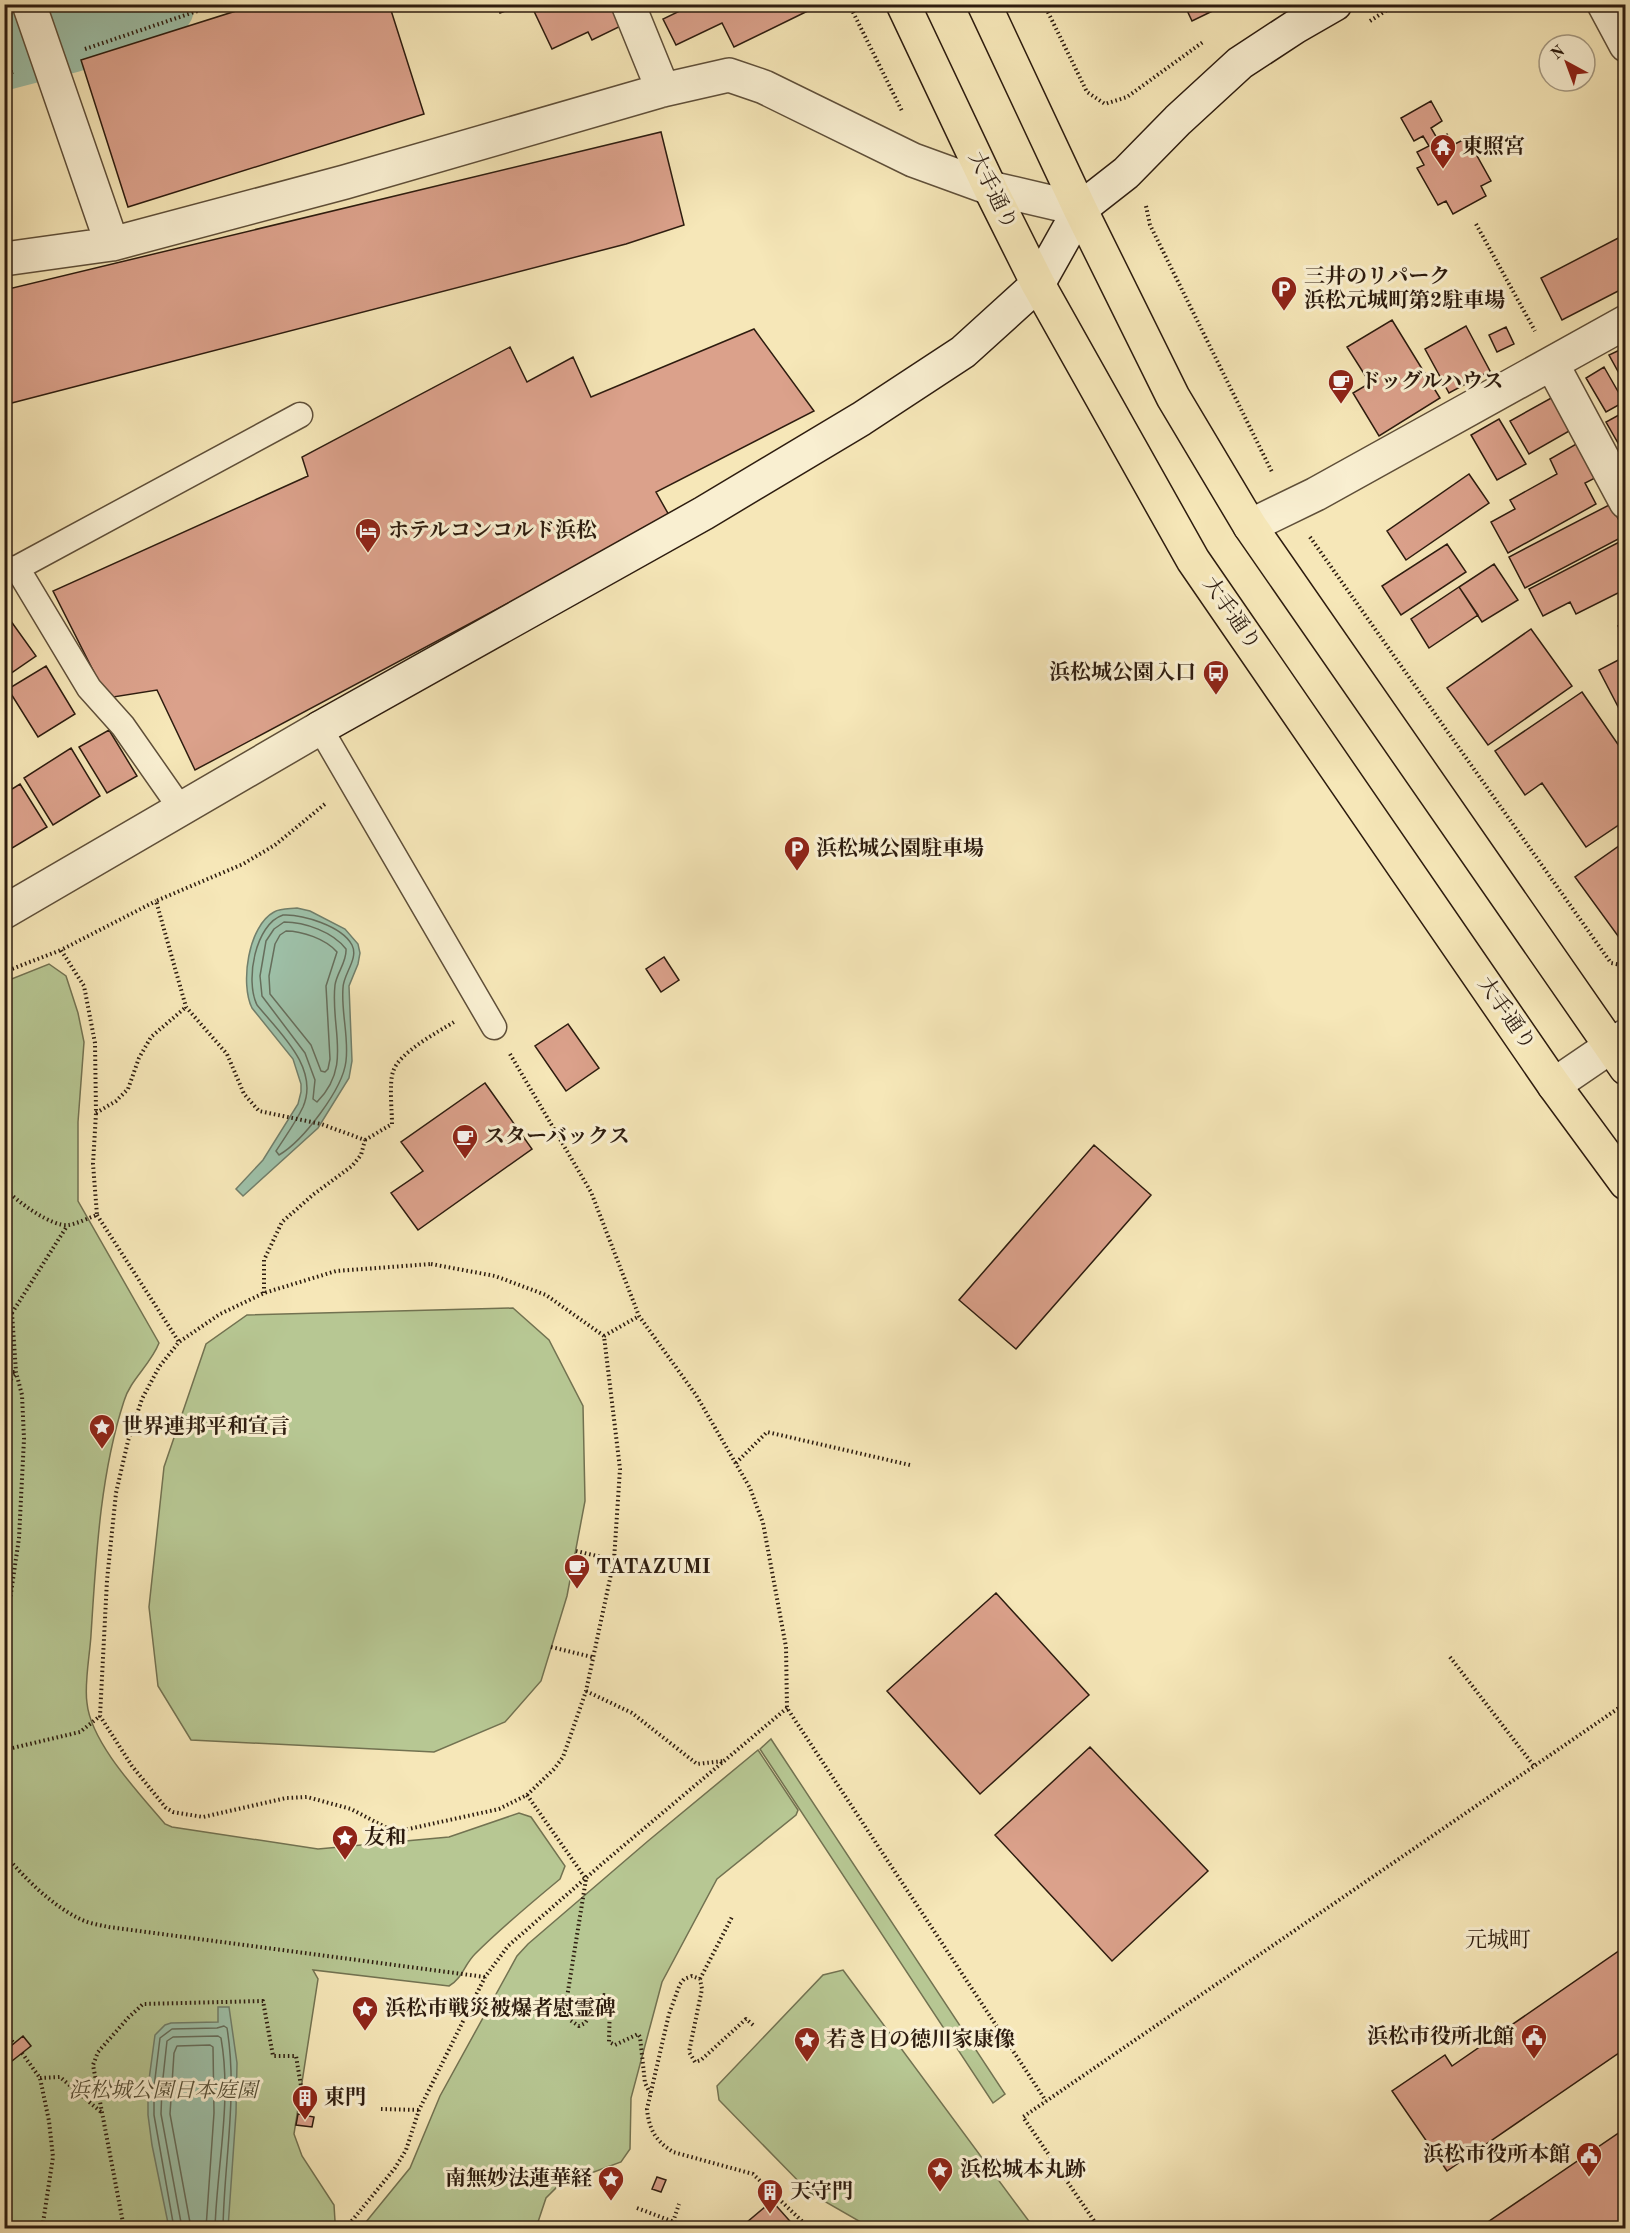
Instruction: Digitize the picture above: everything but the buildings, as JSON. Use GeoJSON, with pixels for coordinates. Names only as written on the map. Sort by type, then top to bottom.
{"type":"FeatureCollection","features":[{"type":"Feature","properties":{"kind":"highway","name":"大手通り"},"geometry":{"type":"LineString","coordinates":[[903,4],[1038,284],[1193,560],[1554,1085],[1626,1183]]}},
{"type":"Feature","properties":{"kind":"highway"},"geometry":{"type":"LineString","coordinates":[[984,4],[1080,209],[1173,397],[1250,526],[1620,1050]]}},
{"type":"Feature","properties":{"kind":"street"},"geometry":{"type":"LineString","coordinates":[[628,4],[663,90]]}},
{"type":"Feature","properties":{"kind":"street"},"geometry":{"type":"LineString","coordinates":[[4,912],[320,728],[704,513],[861,419],[963,352],[1038,284],[1080,209],[1126,173],[1178,120],[1240,63],[1335,4]]}},
{"type":"Feature","properties":{"kind":"street"},"geometry":{"type":"LineString","coordinates":[[1604,4],[1626,45]]}},
{"type":"Feature","properties":{"kind":"street"},"geometry":{"type":"LineString","coordinates":[[32,10],[112,244]]}},
{"type":"Feature","properties":{"kind":"street"},"geometry":{"type":"LineString","coordinates":[[4,259],[112,244],[345,183],[663,90],[729,75],[764,87],[913,160],[990,188],[1080,209]]}},
{"type":"Feature","properties":{"kind":"street"},"geometry":{"type":"LineString","coordinates":[[1250,526],[1316,494],[1626,322]]}},
{"type":"Feature","properties":{"kind":"street"},"geometry":{"type":"LineString","coordinates":[[1552,364],[1626,502]]}},
{"type":"Feature","properties":{"kind":"street"},"geometry":{"type":"LineString","coordinates":[[1554,1085],[1620,1050]]}},
{"type":"Feature","properties":{"kind":"lane"},"geometry":{"type":"LineString","coordinates":[[181,809],[123,726],[89,688],[11,568],[300,415]]}},
{"type":"Feature","properties":{"kind":"lane"},"geometry":{"type":"LineString","coordinates":[[320,728],[494,1027]]}},
{"type":"Feature","properties":{"kind":"path"},"geometry":{"type":"LineString","coordinates":[[50,61],[219,4]]}},
{"type":"Feature","properties":{"kind":"path"},"geometry":{"type":"LineString","coordinates":[[849,4],[906,118]]}},
{"type":"Feature","properties":{"kind":"path"},"geometry":{"type":"LineString","coordinates":[[1044,4],[1087,92],[1105,104],[1127,97],[1208,38]]}},
{"type":"Feature","properties":{"kind":"path"},"geometry":{"type":"LineString","coordinates":[[1369,22],[1396,4]]}},
{"type":"Feature","properties":{"kind":"path"},"geometry":{"type":"LineString","coordinates":[[1145,204],[1150,225],[1277,481]]}},
{"type":"Feature","properties":{"kind":"path"},"geometry":{"type":"LineString","coordinates":[[1476,224],[1552,364]]}},
{"type":"Feature","properties":{"kind":"path"},"geometry":{"type":"LineString","coordinates":[[1306,531],[1611,963],[1626,966]]}},
{"type":"Feature","properties":{"kind":"path"},"geometry":{"type":"LineString","coordinates":[[4,972],[61,950],[156,901],[243,864],[275,845],[325,804]]}},
{"type":"Feature","properties":{"kind":"path"},"geometry":{"type":"LineString","coordinates":[[156,901],[186,1007],[226,1054],[244,1094],[259,1111],[321,1124],[365,1140]]}},
{"type":"Feature","properties":{"kind":"path"},"geometry":{"type":"LineString","coordinates":[[61,950],[84,986],[96,1043],[93,1164],[97,1215],[179,1342]]}},
{"type":"Feature","properties":{"kind":"path"},"geometry":{"type":"LineString","coordinates":[[264,1293],[264,1260],[282,1222],[314,1194],[352,1166],[361,1155],[365,1140],[392,1124],[393,1071],[404,1055],[481,1003]]}},
{"type":"Feature","properties":{"kind":"path"},"geometry":{"type":"LineString","coordinates":[[96,1113],[116,1101],[128,1089],[139,1058],[151,1037],[186,1007]]}},
{"type":"Feature","properties":{"kind":"path"},"geometry":{"type":"LineString","coordinates":[[494,1027],[591,1192],[639,1316],[696,1395],[750,1488],[763,1523],[786,1647],[787,1708],[1046,2102]]}},
{"type":"Feature","properties":{"kind":"path"},"geometry":{"type":"LineString","coordinates":[[4,1187],[11,1197],[41,1216],[67,1226]]}},
{"type":"Feature","properties":{"kind":"path"},"geometry":{"type":"LineString","coordinates":[[12,1313],[67,1226],[97,1215]]}},
{"type":"Feature","properties":{"kind":"path"},"geometry":{"type":"LineString","coordinates":[[431,1264],[495,1276],[546,1294],[604,1336],[620,1469],[614,1560],[586,1691],[563,1757],[554,1769],[526,1795],[499,1809],[404,1830],[387,1828],[351,1809],[307,1797],[285,1798],[203,1817],[173,1812],[166,1808],[132,1766],[100,1716],[107,1580],[116,1493],[128,1441],[142,1400],[159,1367],[179,1342],[220,1314],[264,1293],[336,1271],[431,1264]]}},
{"type":"Feature","properties":{"kind":"path"},"geometry":{"type":"LineString","coordinates":[[4,1302],[12,1313],[17,1373],[22,1395],[22,1488],[19,1538],[4,1641]]}},
{"type":"Feature","properties":{"kind":"path"},"geometry":{"type":"LineString","coordinates":[[604,1336],[639,1316]]}},
{"type":"Feature","properties":{"kind":"path"},"geometry":{"type":"LineString","coordinates":[[4,1372],[17,1373]]}},
{"type":"Feature","properties":{"kind":"path"},"geometry":{"type":"LineString","coordinates":[[4,1385],[17,1373]]}},
{"type":"Feature","properties":{"kind":"path"},"geometry":{"type":"LineString","coordinates":[[736,1463],[767,1432],[910,1465]]}},
{"type":"Feature","properties":{"kind":"path"},"geometry":{"type":"LineString","coordinates":[[576,1551],[614,1560]]}},
{"type":"Feature","properties":{"kind":"path"},"geometry":{"type":"LineString","coordinates":[[551,1647],[592,1657]]}},
{"type":"Feature","properties":{"kind":"path"},"geometry":{"type":"LineString","coordinates":[[1450,1657],[1534,1766]]}},
{"type":"Feature","properties":{"kind":"path"},"geometry":{"type":"LineString","coordinates":[[586,1691],[632,1713],[697,1764],[724,1761]]}},
{"type":"Feature","properties":{"kind":"path"},"geometry":{"type":"LineString","coordinates":[[1099,2229],[1023,2117],[1626,1703]]}},
{"type":"Feature","properties":{"kind":"path"},"geometry":{"type":"LineString","coordinates":[[346,2229],[395,2168],[406,2150],[419,2110],[485,1977],[508,1946],[787,1708]]}},
{"type":"Feature","properties":{"kind":"path"},"geometry":{"type":"LineString","coordinates":[[4,1749],[80,1732],[100,1716]]}},
{"type":"Feature","properties":{"kind":"path"},"geometry":{"type":"LineString","coordinates":[[526,1795],[586,1879],[565,2010],[570,2020],[579,2026],[585,2023],[604,1995],[610,1998],[609,2042],[615,2045],[638,2034],[645,2083],[650,2094]]}},
{"type":"Feature","properties":{"kind":"path"},"geometry":{"type":"LineString","coordinates":[[4,1854],[53,1903],[80,1919],[109,1927],[485,1977]]}},
{"type":"Feature","properties":{"kind":"path"},"geometry":{"type":"LineString","coordinates":[[733,1915],[699,1979],[702,1989],[689,2052],[695,2061],[701,2060],[746,2019],[753,2025]]}},
{"type":"Feature","properties":{"kind":"path"},"geometry":{"type":"LineString","coordinates":[[699,1979],[692,1976],[684,1979],[669,2014],[647,2109],[652,2134],[673,2152],[753,2174],[809,2229]]}},
{"type":"Feature","properties":{"kind":"path"},"geometry":{"type":"LineString","coordinates":[[124,2229],[93,2065],[98,2052],[143,2004],[263,2001],[273,2056],[296,2056],[306,2116]]}},
{"type":"Feature","properties":{"kind":"path"},"geometry":{"type":"LineString","coordinates":[[4,2031],[14,2044]]}},
{"type":"Feature","properties":{"kind":"path"},"geometry":{"type":"LineString","coordinates":[[22,2053],[40,2078],[49,2121],[53,2157],[43,2223],[46,2229]]}},
{"type":"Feature","properties":{"kind":"path"},"geometry":{"type":"LineString","coordinates":[[40,2078],[60,2077],[101,2112]]}},
{"type":"Feature","properties":{"kind":"path"},"geometry":{"type":"LineString","coordinates":[[381,2109],[419,2110]]}},
{"type":"Feature","properties":{"kind":"path"},"geometry":{"type":"LineString","coordinates":[[673,2222],[680,2204]]}},
{"type":"Feature","properties":{"kind":"path"},"geometry":{"type":"LineString","coordinates":[[637,2208],[690,2229]]}},
{"type":"Feature","properties":{"kind":"green space","name":"浜松城公園日本庭園"},"geometry":{"type":"Polygon","coordinates":[[[49,964],[66,976],[78,1013],[84,1042],[78,1122],[78,1201],[159,1343],[127,1393],[116,1429],[104,1487],[86,1687],[90,1718],[97,1734],[130,1783],[165,1824],[172,1827],[318,1849],[449,1837],[519,1813],[531,1817],[565,1866],[560,1879],[485,1944],[471,1958],[457,1980],[449,1986],[313,1970],[318,1979],[294,2134],[302,2156],[334,2205],[335,2221],[329,2228],[5,2228],[4,982],[49,964]]]}},
{"type":"Feature","properties":{"kind":"green space"},"geometry":{"type":"Polygon","coordinates":[[[513,1308],[549,1340],[583,1406],[585,1501],[567,1596],[541,1681],[505,1722],[434,1752],[191,1740],[158,1686],[149,1607],[164,1467],[206,1344],[247,1315],[513,1308]]]}},
{"type":"Feature","properties":{"kind":"green space"},"geometry":{"type":"Polygon","coordinates":[[[771,1739],[1005,2094],[993,2103],[760,1749],[771,1739]]]}},
{"type":"Feature","properties":{"kind":"green space"},"geometry":{"type":"Polygon","coordinates":[[[758,1750],[798,1810],[796,1815],[717,1879],[662,1982],[631,2098],[630,2149],[621,2162],[559,2185],[546,2198],[536,2228],[361,2228],[410,2168],[440,2096],[517,1956],[648,1841],[758,1750]]]}},
{"type":"Feature","properties":{"kind":"green space"},"geometry":{"type":"Polygon","coordinates":[[[843,1970],[1034,2228],[968,2228],[930,2222],[923,2228],[871,2228],[810,2193],[719,2100],[717,2086],[823,1975],[843,1970]]]}},
{"type":"Feature","properties":{"kind":"water"},"geometry":{"type":"Polygon","coordinates":[[[297,908],[310,911],[345,929],[358,944],[360,953],[358,964],[349,986],[352,1061],[349,1078],[318,1128],[243,1196],[236,1189],[263,1160],[298,1104],[301,1092],[301,1084],[293,1059],[252,1008],[248,998],[249,956],[252,942],[265,919],[274,912],[297,908]]]}},
{"type":"Feature","properties":{"kind":"water"},"geometry":{"type":"Polygon","coordinates":[[[218,2007],[229,2007],[237,2063],[228,2228],[169,2228],[148,2115],[148,2087],[155,2035],[165,2025],[171,2023],[218,2022],[218,2007]]]}},
{"type":"Feature","properties":{"kind":"waterway"},"geometry":{"type":"LineString","coordinates":[[4,53],[69,36],[158,4]]}},
{"type":"Feature","properties":{"kind":"place","name":"東照宮"},"geometry":{"type":"Point","coordinates":[1443,170]}},
{"type":"Feature","properties":{"kind":"place","name":"三井のリパーク 浜松元城町第2駐車場"},"geometry":{"type":"Point","coordinates":[1284,312]}},
{"type":"Feature","properties":{"kind":"place","name":"ドッグルハウス"},"geometry":{"type":"Point","coordinates":[1341,405]}},
{"type":"Feature","properties":{"kind":"place","name":"ホテルコンコルド浜松"},"geometry":{"type":"Point","coordinates":[368,554]}},
{"type":"Feature","properties":{"kind":"place","name":"浜松城公園入口"},"geometry":{"type":"Point","coordinates":[1216,696]}},
{"type":"Feature","properties":{"kind":"place","name":"浜松城公園駐車場"},"geometry":{"type":"Point","coordinates":[797,872]}},
{"type":"Feature","properties":{"kind":"place","name":"スターバックス"},"geometry":{"type":"Point","coordinates":[465,1160]}},
{"type":"Feature","properties":{"kind":"place","name":"世界連邦平和宣言"},"geometry":{"type":"Point","coordinates":[102,1450]}},
{"type":"Feature","properties":{"kind":"place","name":"TATAZUMI"},"geometry":{"type":"Point","coordinates":[577,1590]}},
{"type":"Feature","properties":{"kind":"place","name":"友和"},"geometry":{"type":"Point","coordinates":[345,1861]}},
{"type":"Feature","properties":{"kind":"place","name":"浜松市戦災被爆者慰霊碑"},"geometry":{"type":"Point","coordinates":[365,2032]}},
{"type":"Feature","properties":{"kind":"place","name":"浜松市役所北館"},"geometry":{"type":"Point","coordinates":[1534,2060]}},
{"type":"Feature","properties":{"kind":"place","name":"若き日の徳川家康像"},"geometry":{"type":"Point","coordinates":[807,2063]}},
{"type":"Feature","properties":{"kind":"place","name":"東門"},"geometry":{"type":"Point","coordinates":[305,2121]}},
{"type":"Feature","properties":{"kind":"place","name":"浜松市役所本館"},"geometry":{"type":"Point","coordinates":[1589,2178]}},
{"type":"Feature","properties":{"kind":"place","name":"浜松城本丸跡"},"geometry":{"type":"Point","coordinates":[940,2193]}},
{"type":"Feature","properties":{"kind":"place","name":"南無妙法蓮華経"},"geometry":{"type":"Point","coordinates":[611,2202]}},
{"type":"Feature","properties":{"kind":"place","name":"天守門"},"geometry":{"type":"Point","coordinates":[770,2215]}},
{"type":"Feature","properties":{"kind":"district","name":"元城町"},"geometry":{"type":"Point","coordinates":[1498,1941]}}]}
